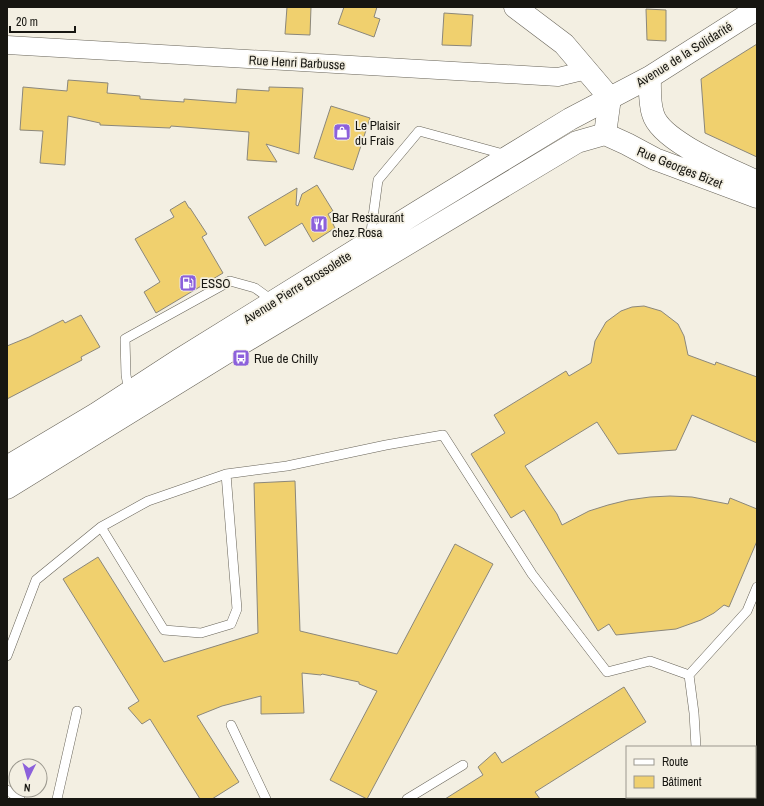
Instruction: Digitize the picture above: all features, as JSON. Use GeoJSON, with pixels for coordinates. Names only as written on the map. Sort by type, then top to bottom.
{"type":"FeatureCollection","features":[{"type":"Feature","properties":{"kind":"main road"},"geometry":{"type":"LineString","coordinates":[[515,7],[564,44],[610,98],[605,134]]}},
{"type":"Feature","properties":{"kind":"main road","name":"Avenue de la Solidarité"},"geometry":{"type":"LineString","coordinates":[[610,98],[650,77],[757,9]]}},
{"type":"Feature","properties":{"kind":"main road","name":"Rue Georges Bizet"},"geometry":{"type":"LineString","coordinates":[[650,77],[649,96],[653,115],[658,124],[670,136],[696,152],[757,182]]}},
{"type":"Feature","properties":{"kind":"main road","name":"Avenue Pierre Brossolette"},"geometry":{"type":"LineString","coordinates":[[9,464],[129,393],[570,119],[610,98]]}},
{"type":"Feature","properties":{"kind":"main road","name":"Rue Georges Bizet"},"geometry":{"type":"LineString","coordinates":[[605,134],[655,159],[757,197]]}},
{"type":"Feature","properties":{"kind":"main road","name":"Avenue Pierre Brossolette"},"geometry":{"type":"LineString","coordinates":[[7,488],[577,142],[605,134]]}},
{"type":"Feature","properties":{"kind":"street","name":"Rue Henri Barbusse"},"geometry":{"type":"LineString","coordinates":[[7,45],[558,77],[587,70]]}},
{"type":"Feature","properties":{"kind":"lane"},"geometry":{"type":"LineString","coordinates":[[370,242],[378,180],[419,130],[510,156]]}},
{"type":"Feature","properties":{"kind":"lane"},"geometry":{"type":"LineString","coordinates":[[129,393],[126,375],[125,339],[230,281],[255,288],[274,302]]}},
{"type":"Feature","properties":{"kind":"lane"},"geometry":{"type":"LineString","coordinates":[[7,656],[36,580],[101,527],[148,501],[226,474],[287,466],[386,445],[443,435],[532,574],[607,672],[650,661],[689,675]]}},
{"type":"Feature","properties":{"kind":"lane"},"geometry":{"type":"LineString","coordinates":[[101,527],[164,630],[201,633],[230,624],[237,609],[226,474]]}},
{"type":"Feature","properties":{"kind":"lane"},"geometry":{"type":"LineString","coordinates":[[696,746],[694,713],[689,675],[747,611],[754,600],[757,586]]}},
{"type":"Feature","properties":{"kind":"lane"},"geometry":{"type":"LineString","coordinates":[[57,799],[77,711]]}},
{"type":"Feature","properties":{"kind":"lane"},"geometry":{"type":"LineString","coordinates":[[231,725],[266,799]]}},
{"type":"Feature","properties":{"kind":"lane"},"geometry":{"type":"LineString","coordinates":[[407,799],[463,765]]}},
{"type":"Feature","properties":{"kind":"lane"},"geometry":{"type":"LineString","coordinates":[[7,790],[20,799]]}},
{"type":"Feature","properties":{"kind":"building"},"geometry":{"type":"Polygon","coordinates":[[[287,7],[311,7],[310,35],[285,34],[287,7]]]}},
{"type":"Feature","properties":{"kind":"building"},"geometry":{"type":"Polygon","coordinates":[[[344,7],[377,7],[374,17],[380,19],[374,37],[338,24],[344,7]]]}},
{"type":"Feature","properties":{"kind":"building"},"geometry":{"type":"Polygon","coordinates":[[[646,9],[666,10],[666,41],[647,40],[646,9]]]}},
{"type":"Feature","properties":{"kind":"building"},"geometry":{"type":"Polygon","coordinates":[[[444,13],[473,15],[471,46],[442,45],[444,13]]]}},
{"type":"Feature","properties":{"kind":"building"},"geometry":{"type":"Polygon","coordinates":[[[757,44],[757,157],[705,133],[701,79],[757,44]]]}},
{"type":"Feature","properties":{"kind":"building"},"geometry":{"type":"Polygon","coordinates":[[[68,80],[108,83],[107,93],[140,96],[140,99],[184,102],[184,99],[236,103],[237,89],[269,91],[269,87],[303,88],[299,154],[266,144],[277,162],[247,160],[249,132],[171,126],[170,128],[100,125],[100,123],[68,116],[65,165],[40,163],[43,131],[20,130],[23,87],[67,91],[68,80]]]}},
{"type":"Feature","properties":{"kind":"building"},"geometry":{"type":"Polygon","coordinates":[[[331,106],[370,118],[353,170],[314,158],[331,106]]]}},
{"type":"Feature","properties":{"kind":"building"},"geometry":{"type":"Polygon","coordinates":[[[317,185],[333,211],[328,214],[335,228],[313,242],[302,223],[265,246],[248,217],[297,188],[296,205],[298,206],[302,194],[317,185]]]}},
{"type":"Feature","properties":{"kind":"building"},"geometry":{"type":"Polygon","coordinates":[[[185,201],[207,234],[202,237],[223,273],[156,313],[144,292],[160,282],[135,239],[174,217],[170,210],[185,201]]]}},
{"type":"Feature","properties":{"kind":"building"},"geometry":{"type":"Polygon","coordinates":[[[644,306],[661,311],[678,324],[684,336],[688,355],[715,365],[716,362],[757,377],[757,443],[692,415],[676,450],[618,454],[597,422],[525,466],[557,514],[562,525],[589,511],[628,500],[670,496],[692,497],[728,504],[730,498],[757,509],[757,541],[729,607],[724,605],[714,613],[701,620],[676,629],[616,635],[609,624],[598,631],[524,510],[511,518],[471,454],[505,433],[494,415],[566,371],[569,376],[591,363],[595,341],[606,322],[621,311],[632,307],[644,306]]]}},
{"type":"Feature","properties":{"kind":"building"},"geometry":{"type":"Polygon","coordinates":[[[81,315],[100,347],[81,357],[82,360],[7,399],[7,346],[63,320],[65,323],[81,315]]]}},
{"type":"Feature","properties":{"kind":"building"},"geometry":{"type":"Polygon","coordinates":[[[295,481],[300,631],[397,654],[455,544],[493,564],[367,799],[330,780],[377,691],[359,684],[359,682],[322,674],[302,673],[304,713],[261,714],[261,696],[222,706],[197,716],[239,782],[212,799],[200,799],[150,719],[142,724],[128,708],[139,701],[63,579],[98,557],[164,662],[258,633],[254,483],[295,481]]]}},
{"type":"Feature","properties":{"kind":"building"},"geometry":{"type":"Polygon","coordinates":[[[624,687],[646,722],[535,792],[540,799],[445,799],[483,775],[478,767],[495,752],[502,763],[624,687]]]}},
{"type":"Feature","properties":{"kind":"place","name":"Le Plaisir du Frais"},"geometry":{"type":"Point","coordinates":[342,132]}},
{"type":"Feature","properties":{"kind":"place","name":"Bar Restaurant chez Rosa"},"geometry":{"type":"Point","coordinates":[319,224]}},
{"type":"Feature","properties":{"kind":"place","name":"ESSO"},"geometry":{"type":"Point","coordinates":[188,283]}},
{"type":"Feature","properties":{"kind":"place","name":"Rue de Chilly"},"geometry":{"type":"Point","coordinates":[241,358]}}]}
